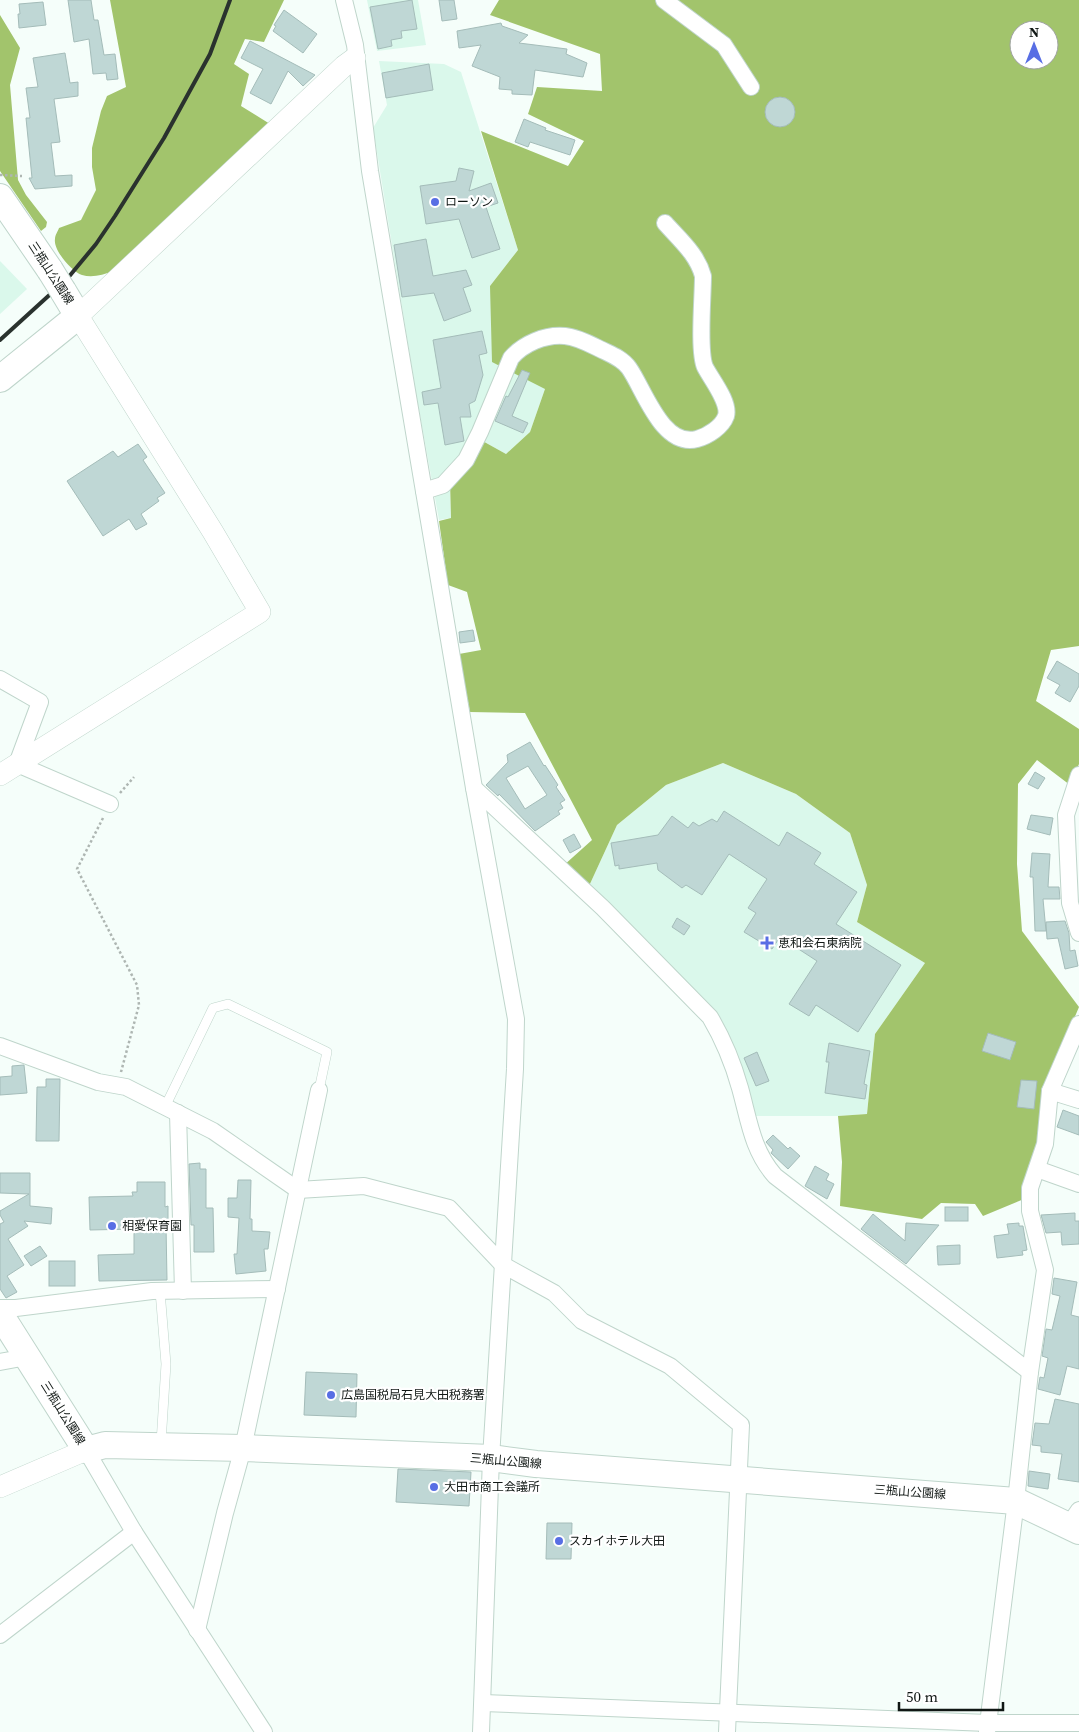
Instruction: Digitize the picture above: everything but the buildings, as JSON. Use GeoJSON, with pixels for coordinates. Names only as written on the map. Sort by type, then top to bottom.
{"type":"FeatureCollection","features":[{"type":"Feature","properties":{"kind":"main road","name":"三瓶山公園線"},"geometry":{"type":"LineString","coordinates":[[0,380],[78,316],[57,280],[1,200]]}},
{"type":"Feature","properties":{"kind":"main road","name":"三瓶山公園線"},"geometry":{"type":"LineString","coordinates":[[0,1314],[86,1450],[105,1445],[243,1448],[492,1458],[536,1464],[1016,1501],[1076,1522]]}},
{"type":"Feature","properties":{"kind":"street"},"geometry":{"type":"LineString","coordinates":[[344,0],[355,45],[355,58],[361,87],[370,171],[474,788],[516,1019],[515,1069],[492,1458],[481,1732]]}},
{"type":"Feature","properties":{"kind":"street"},"geometry":{"type":"LineString","coordinates":[[664,0],[724,45],[751,87]]}},
{"type":"Feature","properties":{"kind":"street"},"geometry":{"type":"LineString","coordinates":[[9,769],[260,612],[213,532],[78,316],[344,66],[355,58]]}},
{"type":"Feature","properties":{"kind":"street"},"geometry":{"type":"LineString","coordinates":[[424,491],[443,485],[466,460],[480,432],[511,358],[519,349],[546,337],[565,336],[586,342],[616,356],[628,366],[662,424],[680,439],[688,441],[705,437],[720,425],[726,415],[725,406],[705,366],[702,351],[703,276],[700,265],[693,254],[665,223]]}},
{"type":"Feature","properties":{"kind":"street"},"geometry":{"type":"LineString","coordinates":[[0,679],[40,702],[9,769]]}},
{"type":"Feature","properties":{"kind":"street"},"geometry":{"type":"LineString","coordinates":[[9,769],[110,804]]}},
{"type":"Feature","properties":{"kind":"street"},"geometry":{"type":"LineString","coordinates":[[1079,775],[1066,815],[1070,903],[1079,933]]}},
{"type":"Feature","properties":{"kind":"street"},"geometry":{"type":"LineString","coordinates":[[474,788],[603,908],[710,1017],[726,1046],[740,1086],[750,1131],[757,1149],[774,1176],[1030,1372]]}},
{"type":"Feature","properties":{"kind":"street"},"geometry":{"type":"LineString","coordinates":[[987,1728],[1016,1501],[1030,1372],[1045,1270],[1030,1211],[1030,1188],[1045,1144],[1050,1091],[1079,1024]]}},
{"type":"Feature","properties":{"kind":"street"},"geometry":{"type":"LineString","coordinates":[[0,1046],[98,1082],[126,1087],[212,1131],[298,1190],[364,1186],[449,1208],[503,1265],[554,1294],[582,1321],[670,1366],[741,1425],[727,1732]]}},
{"type":"Feature","properties":{"kind":"street"},"geometry":{"type":"LineString","coordinates":[[197,1630],[225,1513],[243,1448],[319,1090]]}},
{"type":"Feature","properties":{"kind":"street"},"geometry":{"type":"LineString","coordinates":[[1050,1091],[1079,1100]]}},
{"type":"Feature","properties":{"kind":"street"},"geometry":{"type":"LineString","coordinates":[[172,1110],[183,1291]]}},
{"type":"Feature","properties":{"kind":"street"},"geometry":{"type":"LineString","coordinates":[[1037,1169],[1079,1184]]}},
{"type":"Feature","properties":{"kind":"street"},"geometry":{"type":"LineString","coordinates":[[0,1308],[16,1308],[160,1291],[277,1289]]}},
{"type":"Feature","properties":{"kind":"street"},"geometry":{"type":"LineString","coordinates":[[0,1362],[27,1357]]}},
{"type":"Feature","properties":{"kind":"street"},"geometry":{"type":"LineString","coordinates":[[0,1488],[86,1450],[134,1532],[264,1732]]}},
{"type":"Feature","properties":{"kind":"street"},"geometry":{"type":"LineString","coordinates":[[0,1635],[134,1532]]}},
{"type":"Feature","properties":{"kind":"street"},"geometry":{"type":"LineString","coordinates":[[482,1703],[728,1712],[987,1728],[1079,1723]]}},
{"type":"Feature","properties":{"kind":"lane"},"geometry":{"type":"LineString","coordinates":[[172,1110],[214,1008],[228,1004],[327,1052],[319,1090]]}},
{"type":"Feature","properties":{"kind":"lane"},"geometry":{"type":"LineString","coordinates":[[160,1291],[166,1364],[160,1447]]}},
{"type":"Feature","properties":{"kind":"path"},"geometry":{"type":"LineString","coordinates":[[0,175],[22,176]]}},
{"type":"Feature","properties":{"kind":"path"},"geometry":{"type":"LineString","coordinates":[[118,1085],[139,1005],[137,985],[77,869],[110,804],[134,777]]}},
{"type":"Feature","properties":{"kind":"shaded area"},"geometry":{"type":"Polygon","coordinates":[[[367,0],[418,0],[426,45],[377,51],[367,0]]]}},
{"type":"Feature","properties":{"kind":"shaded area"},"geometry":{"type":"Polygon","coordinates":[[[379,61],[444,64],[461,72],[518,250],[490,286],[545,389],[530,432],[506,454],[470,434],[450,480],[451,518],[439,520],[416,393],[373,128],[387,105],[379,61]]]}},
{"type":"Feature","properties":{"kind":"shaded area"},"geometry":{"type":"Polygon","coordinates":[[[0,261],[27,289],[0,314],[0,261]]]}},
{"type":"Feature","properties":{"kind":"shaded area","name":"恵和会石東病院"},"geometry":{"type":"Polygon","coordinates":[[[723,763],[796,794],[850,833],[867,885],[857,922],[925,963],[875,1034],[867,1114],[751,1116],[725,1028],[589,886],[617,825],[666,785],[723,763]]]}},
{"type":"Feature","properties":{"kind":"green space"},"geometry":{"type":"Polygon","coordinates":[[[110,0],[284,0],[264,42],[245,39],[234,64],[249,74],[241,106],[270,124],[113,271],[90,276],[78,273],[69,265],[57,249],[55,239],[59,228],[81,220],[96,190],[92,167],[92,148],[101,111],[107,96],[126,87],[110,0]]]}},
{"type":"Feature","properties":{"kind":"green space"},"geometry":{"type":"Polygon","coordinates":[[[499,0],[1079,0],[1079,646],[1051,650],[1036,701],[1079,729],[1079,764],[1070,785],[1037,760],[1018,784],[1017,864],[1022,931],[1079,1007],[1051,1073],[1039,1140],[1024,1199],[983,1216],[975,1204],[941,1203],[922,1219],[840,1206],[842,1162],[838,1116],[867,1114],[875,1034],[925,963],[857,922],[867,885],[850,833],[796,794],[723,763],[666,785],[617,825],[589,886],[563,866],[592,840],[525,713],[470,712],[459,654],[481,650],[467,592],[448,585],[439,521],[451,518],[450,480],[470,434],[506,454],[530,432],[545,389],[492,362],[490,286],[518,250],[481,131],[568,166],[584,141],[528,114],[537,87],[602,91],[600,54],[490,15],[499,0]]]}},
{"type":"Feature","properties":{"kind":"green space"},"geometry":{"type":"Polygon","coordinates":[[[0,15],[20,48],[10,85],[18,180],[26,195],[47,222],[46,227],[41,231],[0,171],[0,15]]]}},
{"type":"Feature","properties":{"kind":"railway"},"geometry":{"type":"LineString","coordinates":[[0,340],[67,279],[96,244],[115,216],[164,138],[210,54],[230,0]]}},
{"type":"Feature","properties":{"kind":"place","name":"ローソン"},"geometry":{"type":"Point","coordinates":[435,202]}},
{"type":"Feature","properties":{"kind":"place","name":"恵和会石東病院"},"geometry":{"type":"Point","coordinates":[767,943]}},
{"type":"Feature","properties":{"kind":"place","name":"相愛保育園"},"geometry":{"type":"Point","coordinates":[112,1226]}},
{"type":"Feature","properties":{"kind":"place","name":"広島国税局石見大田税務署"},"geometry":{"type":"Point","coordinates":[331,1395]}},
{"type":"Feature","properties":{"kind":"place","name":"大田市商工会議所"},"geometry":{"type":"Point","coordinates":[434,1487]}},
{"type":"Feature","properties":{"kind":"place","name":"スカイホテル大田"},"geometry":{"type":"Point","coordinates":[559,1541]}}]}
